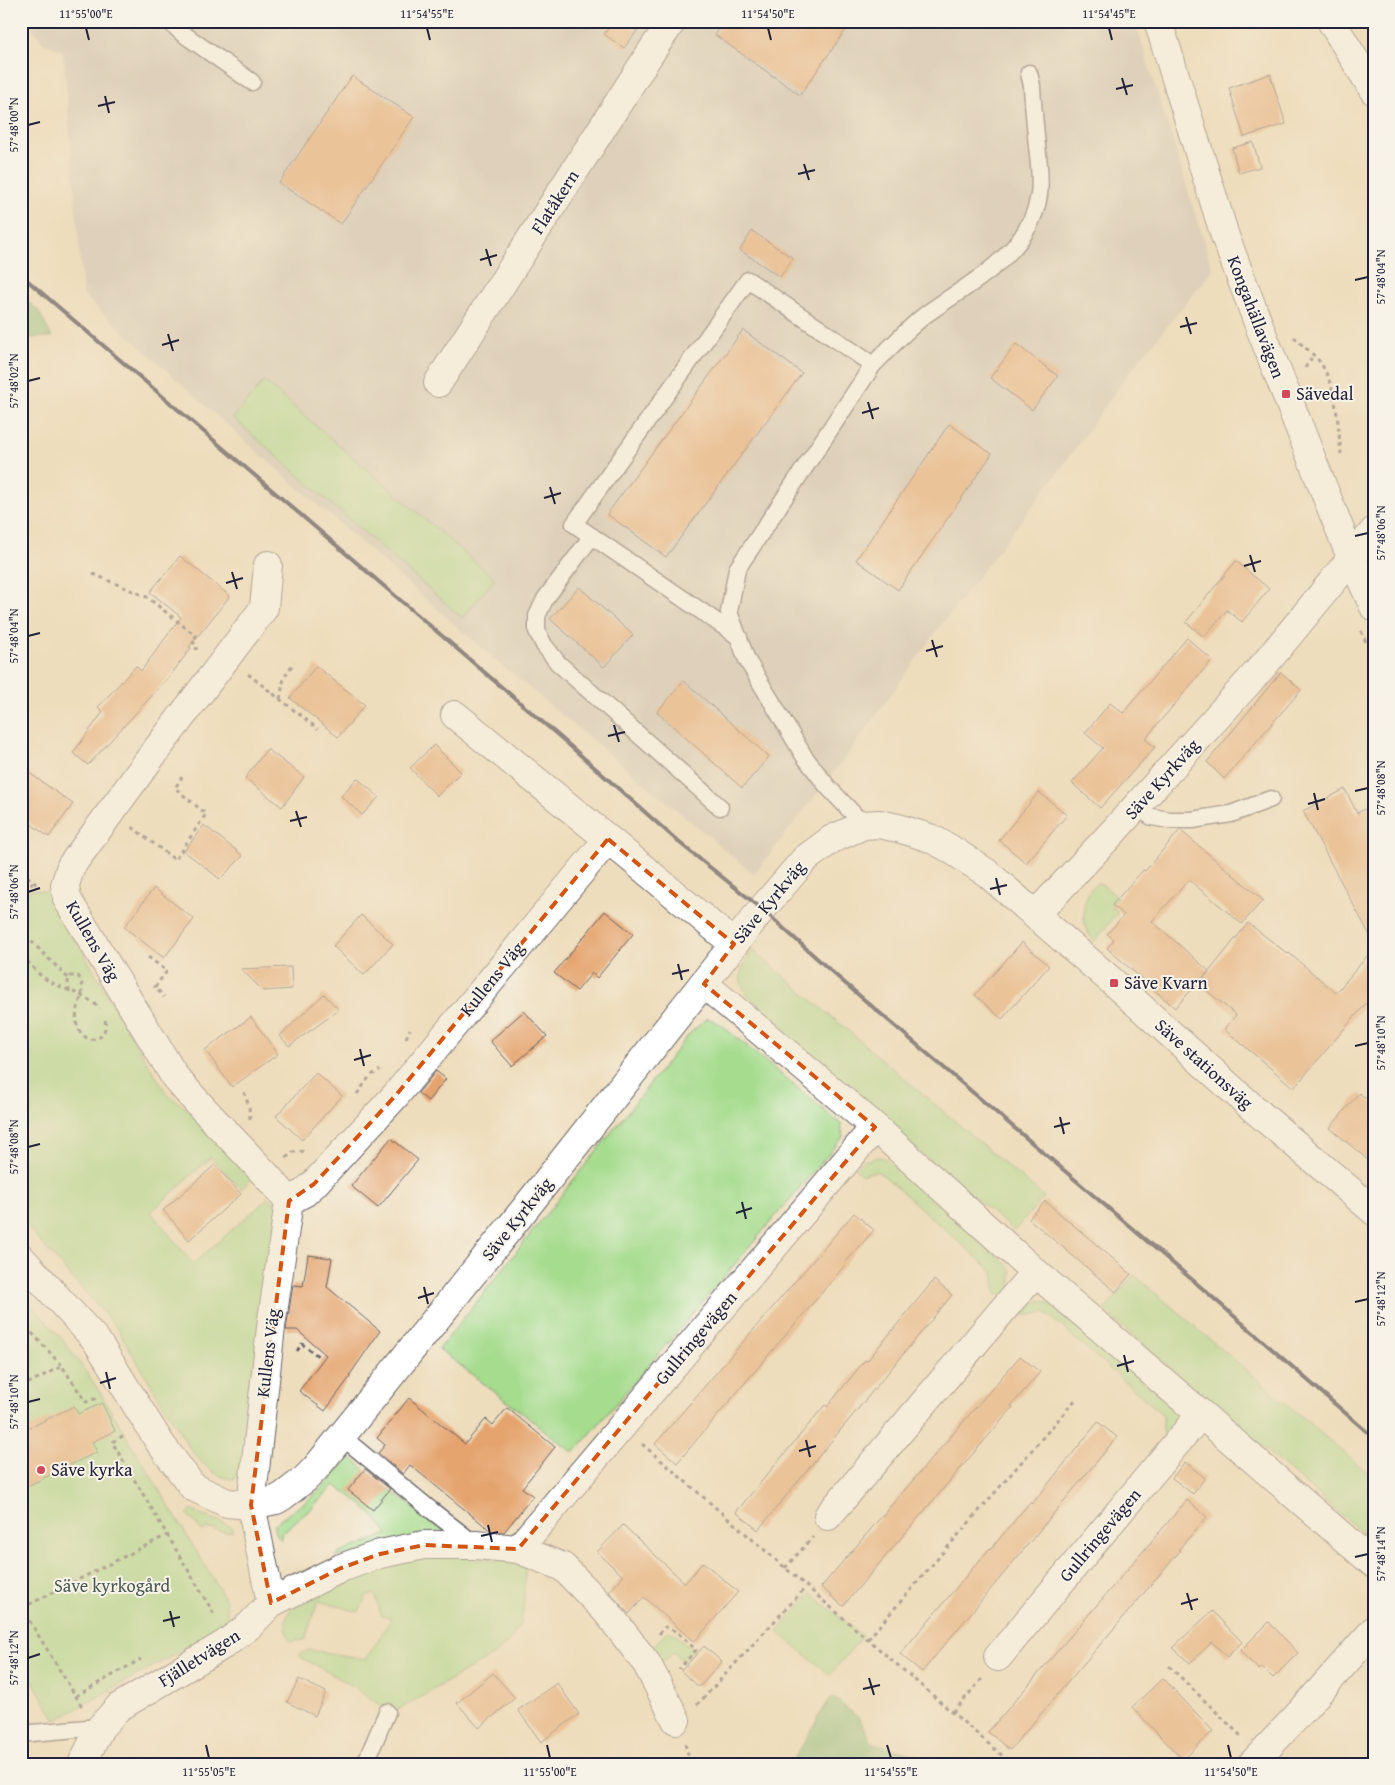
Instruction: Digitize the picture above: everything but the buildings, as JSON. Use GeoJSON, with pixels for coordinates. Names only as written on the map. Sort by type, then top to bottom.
{"type":"FeatureCollection","features":[{"type":"Feature","properties":{"kind":"street","name":"Flatåkern"},"geometry":{"type":"LineString","coordinates":[[438,383],[645,60],[672,21]]}},
{"type":"Feature","properties":{"kind":"street","name":"Kongahällavägen"},"geometry":{"type":"LineString","coordinates":[[1158,21],[1225,236],[1351,557],[1374,607]]}},
{"type":"Feature","properties":{"kind":"street"},"geometry":{"type":"LineString","coordinates":[[1331,21],[1374,91]]}},
{"type":"Feature","properties":{"kind":"street","name":"Säve Kyrkväg"},"geometry":{"type":"LineString","coordinates":[[21,1258],[96,1340],[165,1449],[194,1487],[227,1503],[251,1505],[276,1500],[292,1490],[315,1469],[520,1215],[734,944],[805,859],[832,838],[864,825],[879,824],[898,828],[930,838],[949,848],[986,873],[1035,915],[1136,807],[1264,665],[1374,531]]}},
{"type":"Feature","properties":{"kind":"street","name":"Kullens Väg"},"geometry":{"type":"LineString","coordinates":[[251,1505],[271,1327],[289,1201],[175,1077],[67,899],[64,886],[71,866],[264,608],[268,565]]}},
{"type":"Feature","properties":{"kind":"street"},"geometry":{"type":"LineString","coordinates":[[455,716],[608,839],[734,944]]}},
{"type":"Feature","properties":{"kind":"street","name":"Kullens Väg"},"geometry":{"type":"LineString","coordinates":[[289,1201],[304,1193],[314,1184],[396,1095],[608,839]]}},
{"type":"Feature","properties":{"kind":"street","name":"Säve stationsväg"},"geometry":{"type":"LineString","coordinates":[[1035,915],[1254,1109],[1374,1211]]}},
{"type":"Feature","properties":{"kind":"street"},"geometry":{"type":"LineString","coordinates":[[704,984],[875,1127],[1035,1272],[1374,1564]]}},
{"type":"Feature","properties":{"kind":"street","name":"Gullringevägen"},"geometry":{"type":"LineString","coordinates":[[518,1549],[875,1127]]}},
{"type":"Feature","properties":{"kind":"street"},"geometry":{"type":"LineString","coordinates":[[828,1516],[1035,1272]]}},
{"type":"Feature","properties":{"kind":"street","name":"Gullringevägen"},"geometry":{"type":"LineString","coordinates":[[998,1657],[1201,1414]]}},
{"type":"Feature","properties":{"kind":"street"},"geometry":{"type":"LineString","coordinates":[[251,1505],[271,1603],[341,1568],[380,1554],[424,1545],[476,1545],[518,1549],[563,1567],[607,1612],[684,1715]]}},
{"type":"Feature","properties":{"kind":"street","name":"Fjälletvägen"},"geometry":{"type":"LineString","coordinates":[[82,1764],[93,1728],[120,1707],[226,1644],[250,1626],[271,1603]]}},
{"type":"Feature","properties":{"kind":"street"},"geometry":{"type":"LineString","coordinates":[[1256,1759],[1374,1630]]}},
{"type":"Feature","properties":{"kind":"lane"},"geometry":{"type":"LineString","coordinates":[[169,21],[182,33],[252,82]]}},
{"type":"Feature","properties":{"kind":"lane"},"geometry":{"type":"LineString","coordinates":[[864,825],[827,786],[804,756],[747,660],[730,612],[737,569],[873,365],[925,316],[997,264],[1026,233],[1039,196],[1040,179],[1032,86],[1029,73]]}},
{"type":"Feature","properties":{"kind":"lane"},"geometry":{"type":"LineString","coordinates":[[739,637],[574,524],[748,280],[873,365]]}},
{"type":"Feature","properties":{"kind":"lane"},"geometry":{"type":"LineString","coordinates":[[592,536],[545,599],[537,616],[537,630],[544,645],[558,663],[720,807]]}},
{"type":"Feature","properties":{"kind":"lane"},"geometry":{"type":"LineString","coordinates":[[1136,807],[1152,817],[1169,820],[1192,820],[1231,814],[1271,798]]}},
{"type":"Feature","properties":{"kind":"lane"},"geometry":{"type":"LineString","coordinates":[[341,1436],[476,1545]]}},
{"type":"Feature","properties":{"kind":"lane"},"geometry":{"type":"LineString","coordinates":[[365,1764],[387,1712]]}},
{"type":"Feature","properties":{"kind":"lane"},"geometry":{"type":"LineString","coordinates":[[21,1734],[93,1728]]}},
{"type":"Feature","properties":{"kind":"path"},"geometry":{"type":"LineString","coordinates":[[1304,369],[1313,356]]}},
{"type":"Feature","properties":{"kind":"path"},"geometry":{"type":"LineString","coordinates":[[93,574],[147,597],[196,636],[192,641],[197,646],[195,654]]}},
{"type":"Feature","properties":{"kind":"path"},"geometry":{"type":"LineString","coordinates":[[226,657],[318,729]]}},
{"type":"Feature","properties":{"kind":"path"},"geometry":{"type":"LineString","coordinates":[[280,699],[284,678],[294,662]]}},
{"type":"Feature","properties":{"kind":"path"},"geometry":{"type":"LineString","coordinates":[[112,811],[175,860],[206,814],[175,788],[182,777]]}},
{"type":"Feature","properties":{"kind":"path"},"geometry":{"type":"LineString","coordinates":[[21,898],[33,882]]}},
{"type":"Feature","properties":{"kind":"path"},"geometry":{"type":"LineString","coordinates":[[21,920],[27,937],[28,961],[21,973]]}},
{"type":"Feature","properties":{"kind":"path"},"geometry":{"type":"LineString","coordinates":[[27,937],[69,978],[69,992]]}},
{"type":"Feature","properties":{"kind":"path"},"geometry":{"type":"LineString","coordinates":[[21,956],[44,978],[69,992],[81,996],[95,1004],[105,1018],[106,1028],[98,1038],[89,1038],[79,1030],[76,1010],[81,996],[83,989],[80,978],[75,975],[69,978]]}},
{"type":"Feature","properties":{"kind":"path"},"geometry":{"type":"LineString","coordinates":[[148,958],[167,971],[155,987],[164,997]]}},
{"type":"Feature","properties":{"kind":"path"},"geometry":{"type":"LineString","coordinates":[[406,1038],[410,1029]]}},
{"type":"Feature","properties":{"kind":"path"},"geometry":{"type":"LineString","coordinates":[[355,1099],[370,1076],[387,1068]]}},
{"type":"Feature","properties":{"kind":"path"},"geometry":{"type":"LineString","coordinates":[[266,1174],[294,1152],[310,1150]]}},
{"type":"Feature","properties":{"kind":"path"},"geometry":{"type":"LineString","coordinates":[[21,1321],[62,1366],[86,1402],[106,1394]]}},
{"type":"Feature","properties":{"kind":"path"},"geometry":{"type":"LineString","coordinates":[[21,1387],[62,1366]]}},
{"type":"Feature","properties":{"kind":"path"},"geometry":{"type":"LineString","coordinates":[[868,1639],[1077,1398]]}},
{"type":"Feature","properties":{"kind":"path"},"geometry":{"type":"LineString","coordinates":[[621,1426],[1012,1764]]}},
{"type":"Feature","properties":{"kind":"path"},"geometry":{"type":"LineString","coordinates":[[127,1434],[112,1442],[216,1617],[208,1622]]}},
{"type":"Feature","properties":{"kind":"path"},"geometry":{"type":"LineString","coordinates":[[785,1568],[821,1528],[828,1516]]}},
{"type":"Feature","properties":{"kind":"path"},"geometry":{"type":"LineString","coordinates":[[93,1728],[86,1713],[22,1607],[167,1535]]}},
{"type":"Feature","properties":{"kind":"path"},"geometry":{"type":"LineString","coordinates":[[684,1715],[807,1586]]}},
{"type":"Feature","properties":{"kind":"path"},"geometry":{"type":"LineString","coordinates":[[639,1653],[665,1627],[676,1631],[696,1650],[678,1669],[684,1676]]}},
{"type":"Feature","properties":{"kind":"path"},"geometry":{"type":"LineString","coordinates":[[952,1712],[998,1657]]}},
{"type":"Feature","properties":{"kind":"path"},"geometry":{"type":"LineString","coordinates":[[76,1696],[142,1659]]}},
{"type":"Feature","properties":{"kind":"path"},"geometry":{"type":"LineString","coordinates":[[1170,1666],[1256,1759]]}},
{"type":"Feature","properties":{"kind":"highlighted area"},"geometry":{"type":"Polygon","coordinates":[[[608,839],[734,944],[704,984],[875,1127],[518,1549],[424,1545],[380,1554],[341,1568],[271,1603],[251,1505],[289,1201],[314,1184],[396,1095],[608,839]]]}},
{"type":"Feature","properties":{"kind":"shaded area"},"geometry":{"type":"Polygon","coordinates":[[[27,21],[1135,21],[1213,270],[1129,373],[1060,470],[939,628],[849,753],[754,874],[494,659],[219,418],[83,295],[63,51],[43,43],[27,21]]]}},
{"type":"Feature","properties":{"kind":"green space"},"geometry":{"type":"Polygon","coordinates":[[[21,296],[38,310],[52,337],[21,338],[21,296]]]}},
{"type":"Feature","properties":{"kind":"green space"},"geometry":{"type":"Polygon","coordinates":[[[264,381],[495,579],[462,618],[233,418],[264,381]]]}},
{"type":"Feature","properties":{"kind":"green space"},"geometry":{"type":"Polygon","coordinates":[[[1098,883],[1102,884],[1117,897],[1110,906],[1118,912],[1095,941],[1086,928],[1084,911],[1088,895],[1098,883]]]}},
{"type":"Feature","properties":{"kind":"green space"},"geometry":{"type":"Polygon","coordinates":[[[31,889],[49,892],[128,1031],[167,1094],[191,1112],[254,1177],[241,1189],[211,1157],[151,1212],[193,1264],[268,1198],[279,1206],[243,1477],[225,1478],[208,1468],[195,1455],[116,1327],[21,1220],[21,902],[31,889]]]}},
{"type":"Feature","properties":{"kind":"green space"},"geometry":{"type":"Polygon","coordinates":[[[753,950],[1044,1197],[1014,1231],[763,1017],[755,1001],[745,991],[741,979],[745,962],[753,950]]]}},
{"type":"Feature","properties":{"kind":"green space"},"geometry":{"type":"Polygon","coordinates":[[[708,1018],[720,1024],[841,1124],[843,1137],[574,1453],[439,1349],[691,1032],[708,1018]]]}},
{"type":"Feature","properties":{"kind":"green space"},"geometry":{"type":"Polygon","coordinates":[[[879,1157],[884,1158],[1003,1261],[1011,1270],[1011,1290],[1003,1297],[996,1293],[993,1272],[884,1176],[876,1171],[861,1175],[855,1169],[862,1161],[879,1157]]]}},
{"type":"Feature","properties":{"kind":"green space"},"geometry":{"type":"Polygon","coordinates":[[[1134,1275],[1374,1478],[1374,1543],[1104,1311],[1134,1275]]]}},
{"type":"Feature","properties":{"kind":"green space","name":"Säve kyrkogård"},"geometry":{"type":"Polygon","coordinates":[[[21,1293],[63,1340],[96,1386],[226,1600],[228,1625],[56,1720],[21,1662],[21,1293]]]}},
{"type":"Feature","properties":{"kind":"green space"},"geometry":{"type":"Polygon","coordinates":[[[1048,1302],[1177,1410],[1180,1414],[1182,1425],[1169,1443],[1163,1432],[1163,1415],[1045,1312],[1026,1316],[1022,1313],[1029,1303],[1048,1302]]]}},
{"type":"Feature","properties":{"kind":"green space"},"geometry":{"type":"Polygon","coordinates":[[[351,1457],[380,1483],[444,1528],[450,1535],[336,1557],[339,1553],[388,1534],[364,1507],[334,1485],[311,1509],[281,1533],[281,1540],[276,1533],[275,1524],[314,1495],[351,1457]]]}},
{"type":"Feature","properties":{"kind":"green space"},"geometry":{"type":"Polygon","coordinates":[[[191,1510],[228,1525],[233,1528],[233,1531],[225,1532],[206,1529],[202,1531],[188,1515],[191,1510]]]}},
{"type":"Feature","properties":{"kind":"green space"},"geometry":{"type":"Polygon","coordinates":[[[414,1554],[526,1560],[523,1613],[520,1624],[509,1642],[495,1654],[398,1710],[393,1710],[384,1708],[346,1682],[302,1658],[299,1654],[310,1650],[366,1659],[391,1619],[381,1615],[375,1594],[367,1595],[359,1612],[318,1601],[305,1640],[291,1642],[287,1634],[286,1621],[291,1609],[308,1593],[414,1554]]]}},
{"type":"Feature","properties":{"kind":"green space"},"geometry":{"type":"Polygon","coordinates":[[[811,1593],[862,1636],[830,1675],[778,1632],[811,1593]]]}},
{"type":"Feature","properties":{"kind":"green space"},"geometry":{"type":"Polygon","coordinates":[[[667,1631],[672,1632],[693,1650],[683,1661],[673,1652],[668,1658],[660,1661],[650,1651],[667,1631]]]}},
{"type":"Feature","properties":{"kind":"green space"},"geometry":{"type":"Polygon","coordinates":[[[831,1698],[834,1698],[859,1718],[873,1744],[921,1756],[923,1764],[787,1764],[794,1759],[817,1718],[831,1698]]]}},
{"type":"Feature","properties":{"kind":"railway"},"geometry":{"type":"LineString","coordinates":[[21,275],[560,737],[681,844],[762,909],[840,979],[1203,1289],[1374,1438]]}},
{"type":"Feature","properties":{"kind":"place","name":"Sävedal"},"geometry":{"type":"Point","coordinates":[1286,394]}},
{"type":"Feature","properties":{"kind":"place","name":"Säve Kvarn"},"geometry":{"type":"Point","coordinates":[1114,983]}},
{"type":"Feature","properties":{"kind":"place","name":"Säve kyrka"},"geometry":{"type":"Point","coordinates":[41,1470]}}]}
